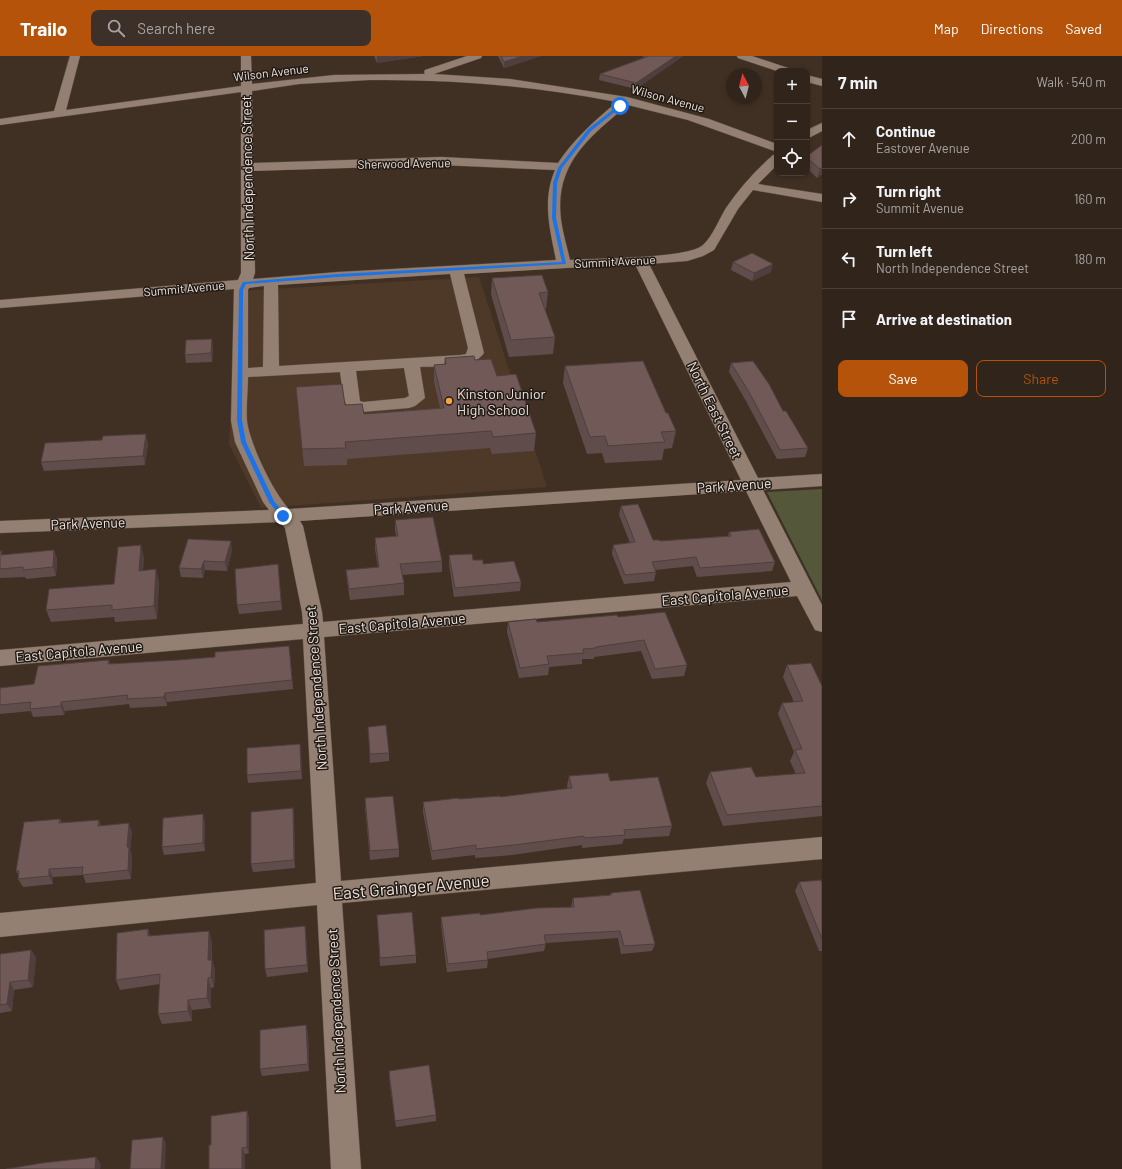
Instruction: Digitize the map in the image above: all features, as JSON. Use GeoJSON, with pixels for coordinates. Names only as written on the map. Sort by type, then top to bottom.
{"type":"FeatureCollection","features":[{"type":"Feature","properties":{"kind":"street"},"geometry":{"type":"LineString","coordinates":[[59,114],[75,56]]}},
{"type":"Feature","properties":{"kind":"street","name":"North Independence Street"},"geometry":{"type":"LineString","coordinates":[[246,56],[248,273],[241,290],[239,420],[244,442],[272,502],[283,516],[294,526],[312,612],[346,1169]]}},
{"type":"Feature","properties":{"kind":"street"},"geometry":{"type":"LineString","coordinates":[[419,75],[477,56]]}},
{"type":"Feature","properties":{"kind":"street"},"geometry":{"type":"LineString","coordinates":[[742,56],[777,68]]}},
{"type":"Feature","properties":{"kind":"street","name":"Wilson Avenue"},"geometry":{"type":"LineString","coordinates":[[0,122],[246,88],[335,78],[419,75],[502,80],[627,100],[686,115],[774,147]]}},
{"type":"Feature","properties":{"kind":"street"},"geometry":{"type":"LineString","coordinates":[[810,79],[822,83]]}},
{"type":"Feature","properties":{"kind":"street"},"geometry":{"type":"LineString","coordinates":[[564,264],[554,218],[555,183],[560,168],[589,130],[627,100]]}},
{"type":"Feature","properties":{"kind":"street"},"geometry":{"type":"LineString","coordinates":[[810,133],[822,126]]}},
{"type":"Feature","properties":{"kind":"street","name":"Summit Avenue"},"geometry":{"type":"LineString","coordinates":[[0,304],[271,281],[692,256],[704,251],[712,242],[732,209],[765,168],[774,160]]}},
{"type":"Feature","properties":{"kind":"street","name":"Sherwood Avenue"},"geometry":{"type":"LineString","coordinates":[[247,167],[441,161],[560,168]]}},
{"type":"Feature","properties":{"kind":"street"},"geometry":{"type":"LineString","coordinates":[[750,186],[822,198]]}},
{"type":"Feature","properties":{"kind":"street","name":"North East Street"},"geometry":{"type":"LineString","coordinates":[[640,260],[822,625]]}},
{"type":"Feature","properties":{"kind":"street"},"geometry":{"type":"LineString","coordinates":[[240,373],[462,360],[472,357],[476,353],[456,269]]}},
{"type":"Feature","properties":{"kind":"street"},"geometry":{"type":"LineString","coordinates":[[271,281],[271,372]]}},
{"type":"Feature","properties":{"kind":"street"},"geometry":{"type":"LineString","coordinates":[[347,367],[352,401],[356,405],[362,406],[409,403],[417,398],[411,363]]}},
{"type":"Feature","properties":{"kind":"street","name":"Park Avenue"},"geometry":{"type":"LineString","coordinates":[[0,527],[283,516],[822,480]]}},
{"type":"Feature","properties":{"kind":"street","name":"East Capitola Avenue"},"geometry":{"type":"LineString","coordinates":[[0,658],[804,588]]}},
{"type":"Feature","properties":{"kind":"street","name":"East Grainger Avenue"},"geometry":{"type":"LineString","coordinates":[[0,925],[822,848]]}},
{"type":"Feature","properties":{"kind":"shaded area"},"geometry":{"type":"Polygon","coordinates":[[[479,277],[547,487],[261,508],[229,444],[238,291],[479,277]]]}},
{"type":"Feature","properties":{"kind":"green space"},"geometry":{"type":"Polygon","coordinates":[[[822,489],[822,600],[767,492],[822,489]]]}},
{"type":"Feature","properties":{"kind":"building"},"geometry":{"type":"Polygon","coordinates":[[[501,56],[523,56],[504,62],[501,56]]]}},
{"type":"Feature","properties":{"kind":"building"},"geometry":{"type":"Polygon","coordinates":[[[649,56],[676,56],[636,83],[600,74],[649,56]]]}},
{"type":"Feature","properties":{"kind":"building"},"geometry":{"type":"Polygon","coordinates":[[[822,145],[822,168],[820,169],[810,161],[810,154],[822,145]]]}},
{"type":"Feature","properties":{"kind":"building"},"geometry":{"type":"Polygon","coordinates":[[[752,253],[773,264],[754,273],[733,262],[752,253]]]}},
{"type":"Feature","properties":{"kind":"building"},"geometry":{"type":"Polygon","coordinates":[[[542,275],[548,292],[539,293],[555,337],[511,340],[492,278],[542,275]]]}},
{"type":"Feature","properties":{"kind":"building"},"geometry":{"type":"Polygon","coordinates":[[[212,339],[211,353],[185,355],[186,340],[212,339]]]}},
{"type":"Feature","properties":{"kind":"building"},"geometry":{"type":"Polygon","coordinates":[[[474,356],[475,360],[491,359],[497,376],[516,374],[536,433],[493,437],[491,431],[345,442],[346,448],[302,449],[296,387],[342,384],[345,405],[362,404],[364,414],[444,408],[434,365],[446,364],[445,358],[474,356]]]}},
{"type":"Feature","properties":{"kind":"building"},"geometry":{"type":"Polygon","coordinates":[[[643,361],[666,413],[668,413],[676,431],[661,432],[665,442],[608,446],[605,436],[590,437],[565,366],[643,361]]]}},
{"type":"Feature","properties":{"kind":"building"},"geometry":{"type":"Polygon","coordinates":[[[753,361],[769,384],[783,411],[786,411],[808,448],[780,450],[749,392],[731,363],[753,361]]]}},
{"type":"Feature","properties":{"kind":"building"},"geometry":{"type":"Polygon","coordinates":[[[146,434],[143,456],[41,462],[45,443],[102,440],[103,436],[146,434]]]}},
{"type":"Feature","properties":{"kind":"building"},"geometry":{"type":"Polygon","coordinates":[[[638,504],[653,540],[660,541],[731,536],[729,532],[759,529],[775,562],[700,568],[696,557],[652,562],[656,572],[625,575],[613,545],[635,542],[621,506],[638,504]]]}},
{"type":"Feature","properties":{"kind":"building"},"geometry":{"type":"Polygon","coordinates":[[[433,517],[442,561],[400,564],[404,583],[349,589],[346,570],[379,567],[375,538],[398,536],[395,520],[433,517]]]}},
{"type":"Feature","properties":{"kind":"building"},"geometry":{"type":"Polygon","coordinates":[[[188,539],[231,541],[225,562],[204,561],[201,569],[179,568],[188,539]]]}},
{"type":"Feature","properties":{"kind":"building"},"geometry":{"type":"Polygon","coordinates":[[[141,545],[139,571],[156,569],[154,606],[112,610],[112,605],[46,610],[49,589],[114,584],[118,547],[141,545]]]}},
{"type":"Feature","properties":{"kind":"building"},"geometry":{"type":"Polygon","coordinates":[[[54,550],[53,567],[23,570],[23,567],[0,569],[0,551],[2,551],[1,555],[54,550]]]}},
{"type":"Feature","properties":{"kind":"building"},"geometry":{"type":"Polygon","coordinates":[[[472,554],[473,560],[483,560],[483,564],[514,561],[521,582],[455,588],[449,555],[472,554]]]}},
{"type":"Feature","properties":{"kind":"building"},"geometry":{"type":"Polygon","coordinates":[[[278,564],[281,601],[237,605],[235,569],[278,564]]]}},
{"type":"Feature","properties":{"kind":"building"},"geometry":{"type":"Polygon","coordinates":[[[665,612],[687,665],[655,669],[644,640],[583,649],[584,653],[547,656],[549,664],[520,668],[508,622],[536,619],[537,622],[617,615],[618,617],[665,612]]]}},
{"type":"Feature","properties":{"kind":"building"},"geometry":{"type":"Polygon","coordinates":[[[289,646],[292,680],[165,693],[164,697],[127,699],[128,695],[61,702],[61,706],[30,709],[31,702],[0,705],[0,688],[34,684],[38,666],[109,660],[108,664],[178,660],[215,657],[215,652],[289,646]]]}},
{"type":"Feature","properties":{"kind":"building"},"geometry":{"type":"Polygon","coordinates":[[[811,663],[822,686],[822,806],[727,815],[710,772],[751,767],[756,777],[805,773],[795,750],[802,749],[782,703],[803,701],[787,665],[811,663]]]}},
{"type":"Feature","properties":{"kind":"building"},"geometry":{"type":"Polygon","coordinates":[[[386,725],[389,753],[370,754],[368,727],[386,725]]]}},
{"type":"Feature","properties":{"kind":"building"},"geometry":{"type":"Polygon","coordinates":[[[300,744],[301,771],[247,775],[247,748],[300,744]]]}},
{"type":"Feature","properties":{"kind":"building"},"geometry":{"type":"Polygon","coordinates":[[[608,773],[610,781],[658,777],[672,826],[624,830],[625,835],[584,838],[584,836],[476,849],[476,845],[432,851],[423,802],[459,798],[500,797],[572,788],[569,776],[608,773]]]}},
{"type":"Feature","properties":{"kind":"building"},"geometry":{"type":"Polygon","coordinates":[[[393,796],[399,849],[370,851],[365,798],[393,796]]]}},
{"type":"Feature","properties":{"kind":"building"},"geometry":{"type":"Polygon","coordinates":[[[293,808],[294,860],[251,864],[251,812],[293,808]]]}},
{"type":"Feature","properties":{"kind":"building"},"geometry":{"type":"Polygon","coordinates":[[[203,814],[203,843],[162,847],[163,818],[203,814]]]}},
{"type":"Feature","properties":{"kind":"building"},"geometry":{"type":"Polygon","coordinates":[[[60,819],[59,823],[99,820],[98,826],[129,823],[127,847],[129,847],[128,870],[82,875],[83,867],[49,869],[49,876],[18,879],[19,871],[16,871],[24,822],[60,819]]]}},
{"type":"Feature","properties":{"kind":"building"},"geometry":{"type":"Polygon","coordinates":[[[821,880],[822,883],[822,939],[799,882],[821,880]]]}},
{"type":"Feature","properties":{"kind":"building"},"geometry":{"type":"Polygon","coordinates":[[[640,890],[655,944],[624,946],[620,931],[544,935],[546,944],[487,952],[488,960],[448,964],[441,917],[480,913],[480,915],[537,908],[574,907],[573,898],[611,895],[611,893],[640,890]]]}},
{"type":"Feature","properties":{"kind":"building"},"geometry":{"type":"Polygon","coordinates":[[[412,912],[416,955],[380,958],[377,915],[412,912]]]}},
{"type":"Feature","properties":{"kind":"building"},"geometry":{"type":"Polygon","coordinates":[[[305,926],[307,965],[265,969],[264,930],[305,926]]]}},
{"type":"Feature","properties":{"kind":"building"},"geometry":{"type":"Polygon","coordinates":[[[148,929],[148,936],[209,931],[208,960],[212,960],[211,977],[208,978],[207,998],[188,1000],[188,1011],[158,1014],[160,974],[116,980],[117,933],[148,929]]]}},
{"type":"Feature","properties":{"kind":"building"},"geometry":{"type":"Polygon","coordinates":[[[31,950],[28,980],[10,982],[7,1004],[0,1005],[0,954],[31,950]]]}},
{"type":"Feature","properties":{"kind":"building"},"geometry":{"type":"Polygon","coordinates":[[[306,1025],[308,1064],[260,1069],[260,1030],[306,1025]]]}},
{"type":"Feature","properties":{"kind":"building"},"geometry":{"type":"Polygon","coordinates":[[[429,1065],[436,1115],[395,1121],[389,1071],[429,1065]]]}},
{"type":"Feature","properties":{"kind":"building"},"geometry":{"type":"Polygon","coordinates":[[[247,1111],[247,1147],[242,1148],[242,1169],[209,1169],[211,1116],[247,1111]]]}},
{"type":"Feature","properties":{"kind":"building"},"geometry":{"type":"Polygon","coordinates":[[[163,1137],[161,1169],[130,1169],[132,1140],[163,1137]]]}},
{"type":"Feature","properties":{"kind":"building"},"geometry":{"type":"Polygon","coordinates":[[[96,1157],[95,1169],[6,1169],[42,1163],[96,1157]]]}},
{"type":"Feature","properties":{"kind":"place","name":"Kinston Junior High School"},"geometry":{"type":"Point","coordinates":[449,401]}},
{"type":"Feature","properties":{"kind":"route"},"geometry":{"type":"LineString","coordinates":[[283,516],[272,502],[265,484],[244,442],[239,420],[241,290],[244,283],[338,276],[564,264],[554,218],[555,183],[560,168],[589,130],[620,106]]}}]}
